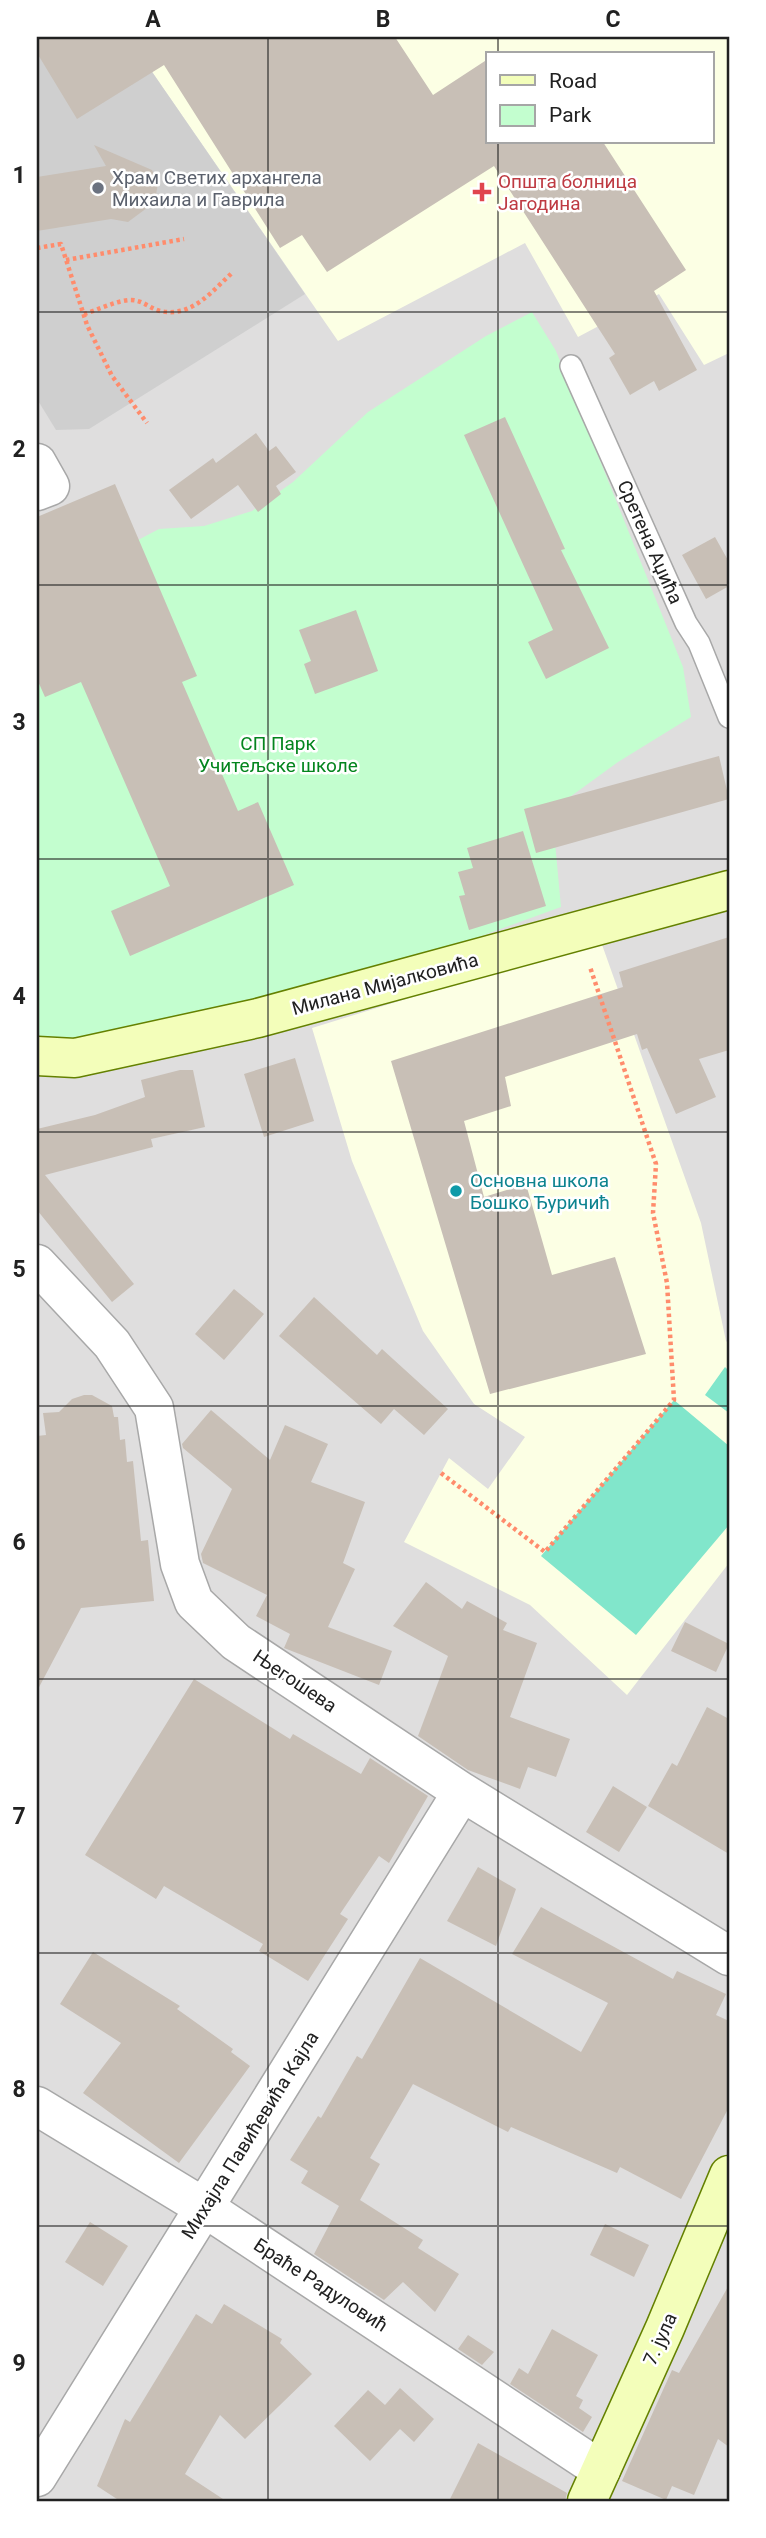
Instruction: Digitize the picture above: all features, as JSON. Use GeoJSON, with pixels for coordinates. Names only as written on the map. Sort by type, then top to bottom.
{"type":"FeatureCollection","features":[{"type":"Feature","properties":{"kind":"street","name":"Милана Мијалковића"},"geometry":{"type":"LineString","coordinates":[[37,1056],[75,1058],[258,1018],[729,890]]}},
{"type":"Feature","properties":{"kind":"street","name":"Његошева"},"geometry":{"type":"LineString","coordinates":[[37,1264],[111,1344],[154,1408],[180,1564],[194,1602],[236,1642],[462,1792],[729,1956]]}},
{"type":"Feature","properties":{"kind":"street","name":"Михајла Павићевића Кајла"},"geometry":{"type":"LineString","coordinates":[[37,2477],[462,1792]]}},
{"type":"Feature","properties":{"kind":"street","name":"Браће Радуловић"},"geometry":{"type":"LineString","coordinates":[[37,2106],[205,2208],[594,2485]]}},
{"type":"Feature","properties":{"kind":"street","name":"7. јула"},"geometry":{"type":"LineString","coordinates":[[594,2485],[729,2175]]}},
{"type":"Feature","properties":{"kind":"lane","name":"Сретена Аџића"},"geometry":{"type":"LineString","coordinates":[[571,366],[686,623],[699,643],[729,717]]}},
{"type":"Feature","properties":{"kind":"path"},"geometry":{"type":"LineString","coordinates":[[66,260],[184,239]]}},
{"type":"Feature","properties":{"kind":"path"},"geometry":{"type":"LineString","coordinates":[[37,248],[61,244],[83,314],[111,376],[147,423]]}},
{"type":"Feature","properties":{"kind":"path"},"geometry":{"type":"LineString","coordinates":[[83,314],[128,300],[144,302],[159,310],[180,312],[196,306],[233,272]]}},
{"type":"Feature","properties":{"kind":"path"},"geometry":{"type":"LineString","coordinates":[[441,1473],[545,1552],[674,1399],[667,1283],[653,1213],[656,1164],[578,931]]}},
{"type":"Feature","properties":{"kind":"shaded area"},"geometry":{"type":"Polygon","coordinates":[[[37,37],[729,37],[729,2501],[37,2501],[37,37]]]}},
{"type":"Feature","properties":{"kind":"shaded area"},"geometry":{"type":"Polygon","coordinates":[[[37,37],[128,37],[305,294],[89,429],[56,430],[37,399],[37,37]]]}},
{"type":"Feature","properties":{"kind":"shaded area","name":"Општа болница Јагодина"},"geometry":{"type":"Polygon","coordinates":[[[128,37],[729,37],[729,353],[704,365],[659,294],[578,337],[525,243],[338,341],[128,37]]]}},
{"type":"Feature","properties":{"kind":"shaded area"},"geometry":{"type":"Polygon","coordinates":[[[600,939],[701,1223],[726,1341],[729,1344],[729,1563],[627,1695],[530,1605],[404,1542],[449,1458],[488,1489],[525,1437],[474,1404],[423,1331],[352,1161],[312,1028],[600,939]]]}},
{"type":"Feature","properties":{"kind":"green space","name":"СП Парк Учитељске школе"},"geometry":{"type":"Polygon","coordinates":[[[532,312],[556,351],[683,667],[691,717],[618,762],[552,810],[561,907],[435,953],[37,1065],[37,593],[159,529],[204,526],[252,511],[293,482],[368,412],[486,336],[532,312]]]}},
{"type":"Feature","properties":{"kind":"green space"},"geometry":{"type":"Polygon","coordinates":[[[725,1367],[729,1371],[729,1413],[705,1395],[725,1367]]]}},
{"type":"Feature","properties":{"kind":"green space"},"geometry":{"type":"Polygon","coordinates":[[[674,1400],[729,1446],[729,1525],[636,1635],[541,1556],[674,1400]]]}},
{"type":"Feature","properties":{"kind":"building"},"geometry":{"type":"Polygon","coordinates":[[[37,37],[395,37],[433,95],[486,60],[486,144],[604,144],[686,270],[654,291],[697,370],[659,391],[654,381],[630,395],[609,358],[615,354],[494,166],[327,272],[302,235],[280,248],[164,65],[77,119],[37,53],[37,37]]]}},
{"type":"Feature","properties":{"kind":"building","name":"Храм Светих архангела Михаила и Гаврила"},"geometry":{"type":"Polygon","coordinates":[[[94,145],[152,170],[158,182],[155,202],[128,222],[111,219],[37,231],[37,177],[106,166],[94,145]]]}},
{"type":"Feature","properties":{"kind":"building"},"geometry":{"type":"Polygon","coordinates":[[[505,417],[565,549],[561,550],[609,648],[546,679],[528,642],[553,630],[464,435],[505,417]]]}},
{"type":"Feature","properties":{"kind":"building"},"geometry":{"type":"Polygon","coordinates":[[[256,433],[269,451],[276,446],[296,472],[276,486],[281,494],[258,512],[238,485],[191,519],[169,490],[213,458],[216,463],[256,433]]]}},
{"type":"Feature","properties":{"kind":"building"},"geometry":{"type":"Polygon","coordinates":[[[115,484],[197,676],[182,682],[238,811],[258,802],[294,885],[130,956],[111,911],[170,886],[81,682],[45,697],[37,679],[37,517],[115,484]]]}},
{"type":"Feature","properties":{"kind":"building"},"geometry":{"type":"Polygon","coordinates":[[[715,537],[729,562],[729,586],[706,599],[682,555],[715,537]]]}},
{"type":"Feature","properties":{"kind":"building"},"geometry":{"type":"Polygon","coordinates":[[[356,610],[378,671],[315,694],[304,664],[311,661],[299,630],[356,610]]]}},
{"type":"Feature","properties":{"kind":"building"},"geometry":{"type":"Polygon","coordinates":[[[719,756],[729,799],[536,853],[524,809],[719,756]]]}},
{"type":"Feature","properties":{"kind":"building"},"geometry":{"type":"Polygon","coordinates":[[[523,831],[546,906],[469,930],[459,896],[465,895],[458,872],[473,868],[467,848],[523,831]]]}},
{"type":"Feature","properties":{"kind":"building","name":"Основна школа Бошко Ђуричић"},"geometry":{"type":"Polygon","coordinates":[[[729,937],[729,1050],[699,1059],[716,1097],[676,1114],[647,1048],[642,1050],[637,1034],[505,1077],[511,1106],[464,1121],[484,1197],[526,1184],[552,1275],[615,1257],[646,1354],[490,1394],[391,1061],[623,987],[619,972],[729,937]]]}},
{"type":"Feature","properties":{"kind":"building"},"geometry":{"type":"Polygon","coordinates":[[[295,1058],[314,1121],[264,1137],[244,1074],[295,1058]]]}},
{"type":"Feature","properties":{"kind":"building"},"geometry":{"type":"Polygon","coordinates":[[[180,1070],[193,1070],[205,1127],[151,1139],[153,1147],[45,1175],[134,1284],[112,1302],[37,1210],[37,1129],[95,1115],[145,1097],[141,1080],[180,1070]]]}},
{"type":"Feature","properties":{"kind":"building"},"geometry":{"type":"Polygon","coordinates":[[[234,1289],[264,1314],[224,1360],[195,1334],[234,1289]]]}},
{"type":"Feature","properties":{"kind":"building"},"geometry":{"type":"Polygon","coordinates":[[[314,1297],[377,1355],[382,1349],[448,1409],[424,1435],[394,1409],[381,1424],[279,1336],[314,1297]]]}},
{"type":"Feature","properties":{"kind":"building"},"geometry":{"type":"Polygon","coordinates":[[[92,1395],[112,1406],[114,1417],[118,1417],[120,1440],[125,1439],[127,1462],[133,1461],[141,1541],[148,1540],[154,1601],[81,1608],[37,1691],[37,1436],[46,1435],[43,1413],[59,1412],[72,1399],[92,1395]]]}},
{"type":"Feature","properties":{"kind":"building"},"geometry":{"type":"Polygon","coordinates":[[[211,1410],[270,1460],[285,1425],[328,1444],[311,1482],[365,1502],[343,1563],[355,1569],[328,1627],[392,1651],[379,1685],[284,1648],[290,1634],[256,1616],[267,1595],[203,1563],[201,1554],[232,1489],[183,1448],[182,1444],[211,1410]]]}},
{"type":"Feature","properties":{"kind":"building"},"geometry":{"type":"Polygon","coordinates":[[[426,1582],[462,1609],[467,1601],[507,1623],[503,1630],[537,1643],[510,1717],[570,1739],[556,1777],[528,1767],[520,1789],[468,1770],[418,1736],[448,1656],[393,1626],[426,1582]]]}},
{"type":"Feature","properties":{"kind":"building"},"geometry":{"type":"Polygon","coordinates":[[[685,1622],[729,1644],[716,1672],[671,1651],[685,1622]]]}},
{"type":"Feature","properties":{"kind":"building"},"geometry":{"type":"Polygon","coordinates":[[[194,1679],[290,1739],[293,1734],[361,1774],[370,1758],[428,1796],[389,1863],[379,1856],[340,1914],[348,1919],[308,1981],[259,1951],[263,1944],[164,1886],[156,1899],[85,1855],[194,1679]]]}},
{"type":"Feature","properties":{"kind":"building"},"geometry":{"type":"Polygon","coordinates":[[[707,1707],[729,1719],[729,1854],[648,1806],[672,1763],[677,1766],[707,1707]]]}},
{"type":"Feature","properties":{"kind":"building"},"geometry":{"type":"Polygon","coordinates":[[[613,1786],[647,1807],[619,1852],[586,1832],[613,1786]]]}},
{"type":"Feature","properties":{"kind":"building"},"geometry":{"type":"Polygon","coordinates":[[[478,1867],[516,1889],[496,1946],[447,1921],[478,1867]]]}},
{"type":"Feature","properties":{"kind":"building"},"geometry":{"type":"Polygon","coordinates":[[[541,1907],[673,1979],[677,1971],[726,1994],[716,2015],[729,2021],[729,2107],[681,2199],[620,2167],[617,2173],[511,2127],[508,2132],[413,2084],[370,2158],[380,2164],[360,2200],[423,2240],[418,2248],[459,2274],[435,2312],[403,2282],[384,2300],[314,2254],[339,2206],[301,2183],[308,2171],[290,2160],[318,2116],[321,2118],[357,2056],[362,2059],[420,1958],[581,2052],[608,2003],[512,1954],[541,1907]]]}},
{"type":"Feature","properties":{"kind":"building"},"geometry":{"type":"Polygon","coordinates":[[[93,1952],[180,2006],[177,2009],[233,2049],[231,2052],[250,2066],[179,2163],[83,2093],[121,2043],[60,2004],[93,1952]]]}},
{"type":"Feature","properties":{"kind":"building"},"geometry":{"type":"Polygon","coordinates":[[[90,2222],[128,2246],[103,2286],[65,2262],[90,2222]]]}},
{"type":"Feature","properties":{"kind":"building"},"geometry":{"type":"Polygon","coordinates":[[[605,2224],[649,2245],[634,2277],[590,2255],[605,2224]]]}},
{"type":"Feature","properties":{"kind":"building"},"geometry":{"type":"Polygon","coordinates":[[[729,2285],[729,2447],[718,2439],[694,2495],[672,2486],[666,2500],[622,2481],[672,2370],[679,2373],[729,2285]]]}},
{"type":"Feature","properties":{"kind":"building"},"geometry":{"type":"Polygon","coordinates":[[[224,2304],[282,2339],[280,2343],[312,2374],[245,2439],[220,2415],[185,2474],[226,2501],[120,2501],[97,2486],[125,2419],[130,2422],[196,2314],[212,2324],[224,2304]]]}},
{"type":"Feature","properties":{"kind":"building"},"geometry":{"type":"Polygon","coordinates":[[[552,2329],[598,2355],[576,2396],[583,2400],[579,2408],[592,2417],[583,2432],[510,2384],[519,2368],[528,2374],[552,2329]]]}},
{"type":"Feature","properties":{"kind":"building"},"geometry":{"type":"Polygon","coordinates":[[[468,2335],[494,2352],[482,2365],[458,2349],[468,2335]]]}},
{"type":"Feature","properties":{"kind":"building"},"geometry":{"type":"Polygon","coordinates":[[[400,2388],[434,2419],[414,2442],[400,2429],[370,2461],[334,2426],[368,2390],[385,2405],[400,2388]]]}},
{"type":"Feature","properties":{"kind":"building"},"geometry":{"type":"Polygon","coordinates":[[[478,2443],[567,2493],[565,2501],[449,2501],[478,2443]]]}},
{"type":"Feature","properties":{"kind":"place","name":"Храм Светих архангела Михаила и Гаврила"},"geometry":{"type":"Point","coordinates":[98,188]}},
{"type":"Feature","properties":{"kind":"place","name":"Општа болница Јагодина"},"geometry":{"type":"Point","coordinates":[482,192]}},
{"type":"Feature","properties":{"kind":"place","name":"Основна школа Бошко Ђуричић"},"geometry":{"type":"Point","coordinates":[456,1191]}}]}
